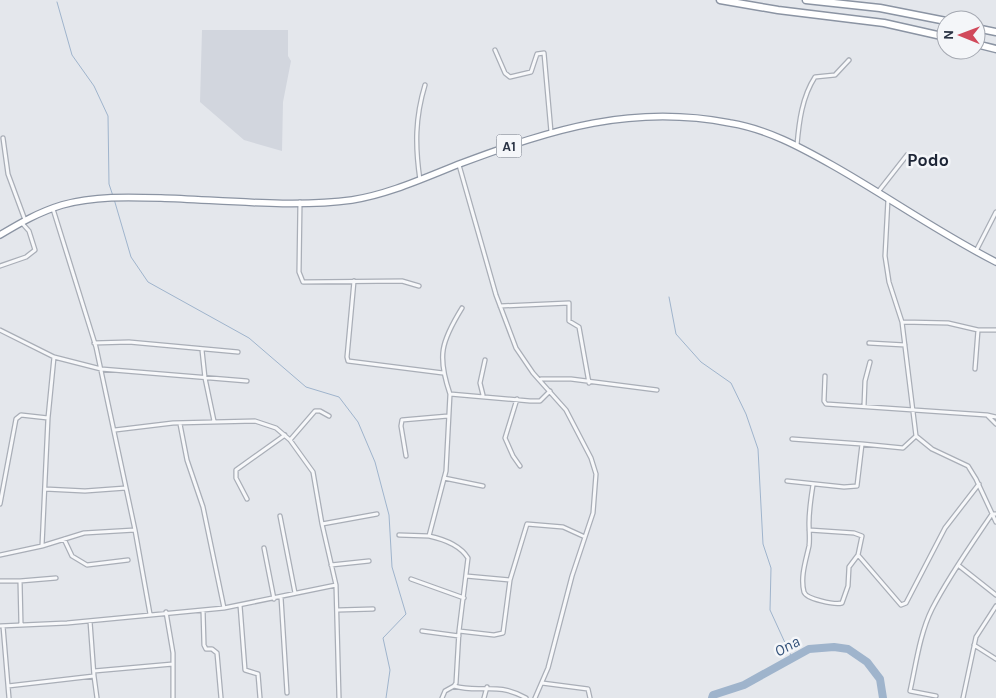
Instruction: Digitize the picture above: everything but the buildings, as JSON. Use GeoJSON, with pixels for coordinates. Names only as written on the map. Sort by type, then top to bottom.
{"type":"FeatureCollection","features":[{"type":"Feature","properties":{"kind":"highway"},"geometry":{"type":"LineString","coordinates":[[720,0],[778,10],[884,23],[936,35]]}},
{"type":"Feature","properties":{"kind":"highway"},"geometry":{"type":"LineString","coordinates":[[806,0],[880,8],[936,19]]}},
{"type":"Feature","properties":{"kind":"highway","name":"A1"},"geometry":{"type":"LineString","coordinates":[[0,235],[23,221],[60,206],[106,198],[300,202],[352,200],[420,180],[551,132],[616,119],[686,117],[735,123],[797,146],[996,262]]}},
{"type":"Feature","properties":{"kind":"street"},"geometry":{"type":"LineString","coordinates":[[495,50],[505,73],[510,77],[530,72],[537,54],[544,53],[551,132]]}},
{"type":"Feature","properties":{"kind":"street"},"geometry":{"type":"LineString","coordinates":[[797,146],[799,123],[812,81],[820,74],[831,76],[839,72],[849,60]]}},
{"type":"Feature","properties":{"kind":"street"},"geometry":{"type":"LineString","coordinates":[[420,180],[415,144],[416,125],[426,85]]}},
{"type":"Feature","properties":{"kind":"street"},"geometry":{"type":"LineString","coordinates":[[0,266],[26,257],[35,250],[29,231],[23,221],[8,174],[3,138]]}},
{"type":"Feature","properties":{"kind":"street"},"geometry":{"type":"LineString","coordinates":[[878,192],[907,155]]}},
{"type":"Feature","properties":{"kind":"street"},"geometry":{"type":"LineString","coordinates":[[459,165],[500,306],[516,348],[533,373],[566,410],[584,442],[596,474],[593,513],[542,683],[535,698]]}},
{"type":"Feature","properties":{"kind":"street"},"geometry":{"type":"LineString","coordinates":[[888,198],[885,256],[889,282],[902,322],[916,436],[932,449],[968,466],[979,484],[996,522]]}},
{"type":"Feature","properties":{"kind":"street"},"geometry":{"type":"LineString","coordinates":[[300,202],[298,272],[303,282],[402,281],[419,286]]}},
{"type":"Feature","properties":{"kind":"street"},"geometry":{"type":"LineString","coordinates":[[53,209],[101,368],[135,530],[150,614]]}},
{"type":"Feature","properties":{"kind":"street"},"geometry":{"type":"LineString","coordinates":[[975,251],[996,212]]}},
{"type":"Feature","properties":{"kind":"street"},"geometry":{"type":"LineString","coordinates":[[354,281],[348,360],[443,373]]}},
{"type":"Feature","properties":{"kind":"street"},"geometry":{"type":"LineString","coordinates":[[500,306],[569,303],[569,321],[579,327],[589,383]]}},
{"type":"Feature","properties":{"kind":"street"},"geometry":{"type":"LineString","coordinates":[[428,536],[448,458],[450,394],[443,373],[441,355],[446,340],[462,308]]}},
{"type":"Feature","properties":{"kind":"street"},"geometry":{"type":"LineString","coordinates":[[902,322],[948,323],[978,330],[996,330]]}},
{"type":"Feature","properties":{"kind":"street"},"geometry":{"type":"LineString","coordinates":[[0,330],[54,357],[101,368],[247,381]]}},
{"type":"Feature","properties":{"kind":"street"},"geometry":{"type":"LineString","coordinates":[[975,369],[978,330]]}},
{"type":"Feature","properties":{"kind":"street"},"geometry":{"type":"LineString","coordinates":[[94,343],[129,342],[238,352]]}},
{"type":"Feature","properties":{"kind":"street"},"geometry":{"type":"LineString","coordinates":[[869,343],[905,346]]}},
{"type":"Feature","properties":{"kind":"street"},"geometry":{"type":"LineString","coordinates":[[202,350],[205,378],[214,421]]}},
{"type":"Feature","properties":{"kind":"street"},"geometry":{"type":"LineString","coordinates":[[42,546],[48,418],[54,357]]}},
{"type":"Feature","properties":{"kind":"street"},"geometry":{"type":"LineString","coordinates":[[483,395],[480,383],[485,360]]}},
{"type":"Feature","properties":{"kind":"street"},"geometry":{"type":"LineString","coordinates":[[864,406],[865,381],[870,362]]}},
{"type":"Feature","properties":{"kind":"street"},"geometry":{"type":"LineString","coordinates":[[825,376],[824,401],[826,404],[996,417]]}},
{"type":"Feature","properties":{"kind":"street"},"geometry":{"type":"LineString","coordinates":[[540,379],[570,380],[657,390]]}},
{"type":"Feature","properties":{"kind":"street"},"geometry":{"type":"LineString","coordinates":[[450,394],[540,400],[550,391]]}},
{"type":"Feature","properties":{"kind":"street"},"geometry":{"type":"LineString","coordinates":[[517,399],[505,438],[512,456],[520,466]]}},
{"type":"Feature","properties":{"kind":"street"},"geometry":{"type":"LineString","coordinates":[[290,440],[315,411],[320,410],[329,416]]}},
{"type":"Feature","properties":{"kind":"street"},"geometry":{"type":"LineString","coordinates":[[0,504],[16,419],[20,415],[48,418]]}},
{"type":"Feature","properties":{"kind":"street"},"geometry":{"type":"LineString","coordinates":[[986,415],[996,424]]}},
{"type":"Feature","properties":{"kind":"street"},"geometry":{"type":"LineString","coordinates":[[406,456],[401,426],[402,420],[448,416]]}},
{"type":"Feature","properties":{"kind":"street"},"geometry":{"type":"LineString","coordinates":[[115,430],[214,421],[267,424],[290,440],[313,472],[330,566],[336,585],[339,698]]}},
{"type":"Feature","properties":{"kind":"street"},"geometry":{"type":"LineString","coordinates":[[180,424],[187,460],[203,507],[224,608]]}},
{"type":"Feature","properties":{"kind":"street"},"geometry":{"type":"LineString","coordinates":[[247,498],[236,478],[236,470],[285,435]]}},
{"type":"Feature","properties":{"kind":"street"},"geometry":{"type":"LineString","coordinates":[[792,439],[903,448],[916,436]]}},
{"type":"Feature","properties":{"kind":"street"},"geometry":{"type":"LineString","coordinates":[[786,481],[813,485],[857,486],[862,444]]}},
{"type":"Feature","properties":{"kind":"street"},"geometry":{"type":"LineString","coordinates":[[444,478],[483,486]]}},
{"type":"Feature","properties":{"kind":"street"},"geometry":{"type":"LineString","coordinates":[[858,555],[901,604],[906,603],[945,528],[979,484]]}},
{"type":"Feature","properties":{"kind":"street"},"geometry":{"type":"LineString","coordinates":[[809,530],[854,533],[862,536],[858,555],[849,568],[848,586],[842,603],[839,604],[806,596],[804,593],[803,575],[809,545],[809,530],[813,485]]}},
{"type":"Feature","properties":{"kind":"street"},"geometry":{"type":"LineString","coordinates":[[45,489],[85,491],[126,488]]}},
{"type":"Feature","properties":{"kind":"street"},"geometry":{"type":"LineString","coordinates":[[322,524],[377,514]]}},
{"type":"Feature","properties":{"kind":"street"},"geometry":{"type":"LineString","coordinates":[[936,696],[910,691],[932,610],[958,565],[994,514]]}},
{"type":"Feature","properties":{"kind":"street"},"geometry":{"type":"LineString","coordinates":[[280,516],[295,593]]}},
{"type":"Feature","properties":{"kind":"street"},"geometry":{"type":"LineString","coordinates":[[459,630],[494,635],[503,633],[510,580],[527,524],[563,527],[585,537]]}},
{"type":"Feature","properties":{"kind":"street"},"geometry":{"type":"LineString","coordinates":[[0,556],[84,533],[135,530]]}},
{"type":"Feature","properties":{"kind":"street"},"geometry":{"type":"LineString","coordinates":[[399,535],[428,536],[440,539],[464,550],[468,558],[454,686]]}},
{"type":"Feature","properties":{"kind":"street"},"geometry":{"type":"LineString","coordinates":[[64,539],[72,556],[87,565],[128,560]]}},
{"type":"Feature","properties":{"kind":"street"},"geometry":{"type":"LineString","coordinates":[[264,548],[274,599]]}},
{"type":"Feature","properties":{"kind":"street"},"geometry":{"type":"LineString","coordinates":[[330,566],[369,561]]}},
{"type":"Feature","properties":{"kind":"street"},"geometry":{"type":"LineString","coordinates":[[958,565],[996,595]]}},
{"type":"Feature","properties":{"kind":"street"},"geometry":{"type":"LineString","coordinates":[[466,576],[510,580]]}},
{"type":"Feature","properties":{"kind":"street"},"geometry":{"type":"LineString","coordinates":[[0,581],[56,578]]}},
{"type":"Feature","properties":{"kind":"street"},"geometry":{"type":"LineString","coordinates":[[411,579],[464,598]]}},
{"type":"Feature","properties":{"kind":"street"},"geometry":{"type":"LineString","coordinates":[[20,581],[21,625]]}},
{"type":"Feature","properties":{"kind":"street"},"geometry":{"type":"LineString","coordinates":[[9,698],[1,626],[90,621],[166,612],[224,608],[336,585]]}},
{"type":"Feature","properties":{"kind":"street"},"geometry":{"type":"LineString","coordinates":[[281,597],[287,694]]}},
{"type":"Feature","properties":{"kind":"street"},"geometry":{"type":"LineString","coordinates":[[240,605],[245,670],[258,674],[260,698]]}},
{"type":"Feature","properties":{"kind":"street"},"geometry":{"type":"LineString","coordinates":[[963,698],[976,637],[996,606]]}},
{"type":"Feature","properties":{"kind":"street"},"geometry":{"type":"LineString","coordinates":[[338,610],[373,608]]}},
{"type":"Feature","properties":{"kind":"street"},"geometry":{"type":"LineString","coordinates":[[203,610],[204,645],[206,649],[212,649],[217,653],[221,698]]}},
{"type":"Feature","properties":{"kind":"street"},"geometry":{"type":"LineString","coordinates":[[166,612],[173,664],[174,698]]}},
{"type":"Feature","properties":{"kind":"street"},"geometry":{"type":"LineString","coordinates":[[90,621],[96,698]]}},
{"type":"Feature","properties":{"kind":"street"},"geometry":{"type":"LineString","coordinates":[[422,631],[459,636]]}},
{"type":"Feature","properties":{"kind":"street"},"geometry":{"type":"LineString","coordinates":[[974,645],[996,659]]}},
{"type":"Feature","properties":{"kind":"street"},"geometry":{"type":"LineString","coordinates":[[94,671],[173,664]]}},
{"type":"Feature","properties":{"kind":"street"},"geometry":{"type":"LineString","coordinates":[[8,686],[94,676]]}},
{"type":"Feature","properties":{"kind":"street"},"geometry":{"type":"LineString","coordinates":[[542,683],[588,689],[590,698]]}},
{"type":"Feature","properties":{"kind":"street"},"geometry":{"type":"LineString","coordinates":[[442,698],[445,691],[454,686],[464,689],[509,689],[526,698]]}},
{"type":"Feature","properties":{"kind":"street"},"geometry":{"type":"LineString","coordinates":[[484,698],[487,688]]}},
{"type":"Feature","properties":{"kind":"shaded area"},"geometry":{"type":"Polygon","coordinates":[[[202,30],[288,30],[288,56],[291,61],[283,102],[282,151],[244,140],[200,102],[202,30]]]}},
{"type":"Feature","properties":{"kind":"waterway"},"geometry":{"type":"LineString","coordinates":[[57,2],[72,55],[94,86],[108,116],[109,184],[113,196]]}},
{"type":"Feature","properties":{"kind":"waterway"},"geometry":{"type":"LineString","coordinates":[[114,199],[131,257],[148,282],[249,338],[306,387],[339,397],[358,422],[375,462],[389,515],[392,567],[406,614],[383,638],[390,670],[386,698]]}},
{"type":"Feature","properties":{"kind":"waterway"},"geometry":{"type":"LineString","coordinates":[[669,297],[676,334],[701,362],[731,383],[746,414],[758,449],[763,544],[771,568],[770,610],[792,658]]}},
{"type":"Feature","properties":{"kind":"waterway","name":"Ona"},"geometry":{"type":"LineString","coordinates":[[712,698],[713,695],[744,685],[809,649],[834,647],[848,649],[867,662],[880,679],[883,698]]}},
{"type":"Feature","properties":{"kind":"district","name":"Podo"},"geometry":{"type":"Point","coordinates":[928,160]}}]}
